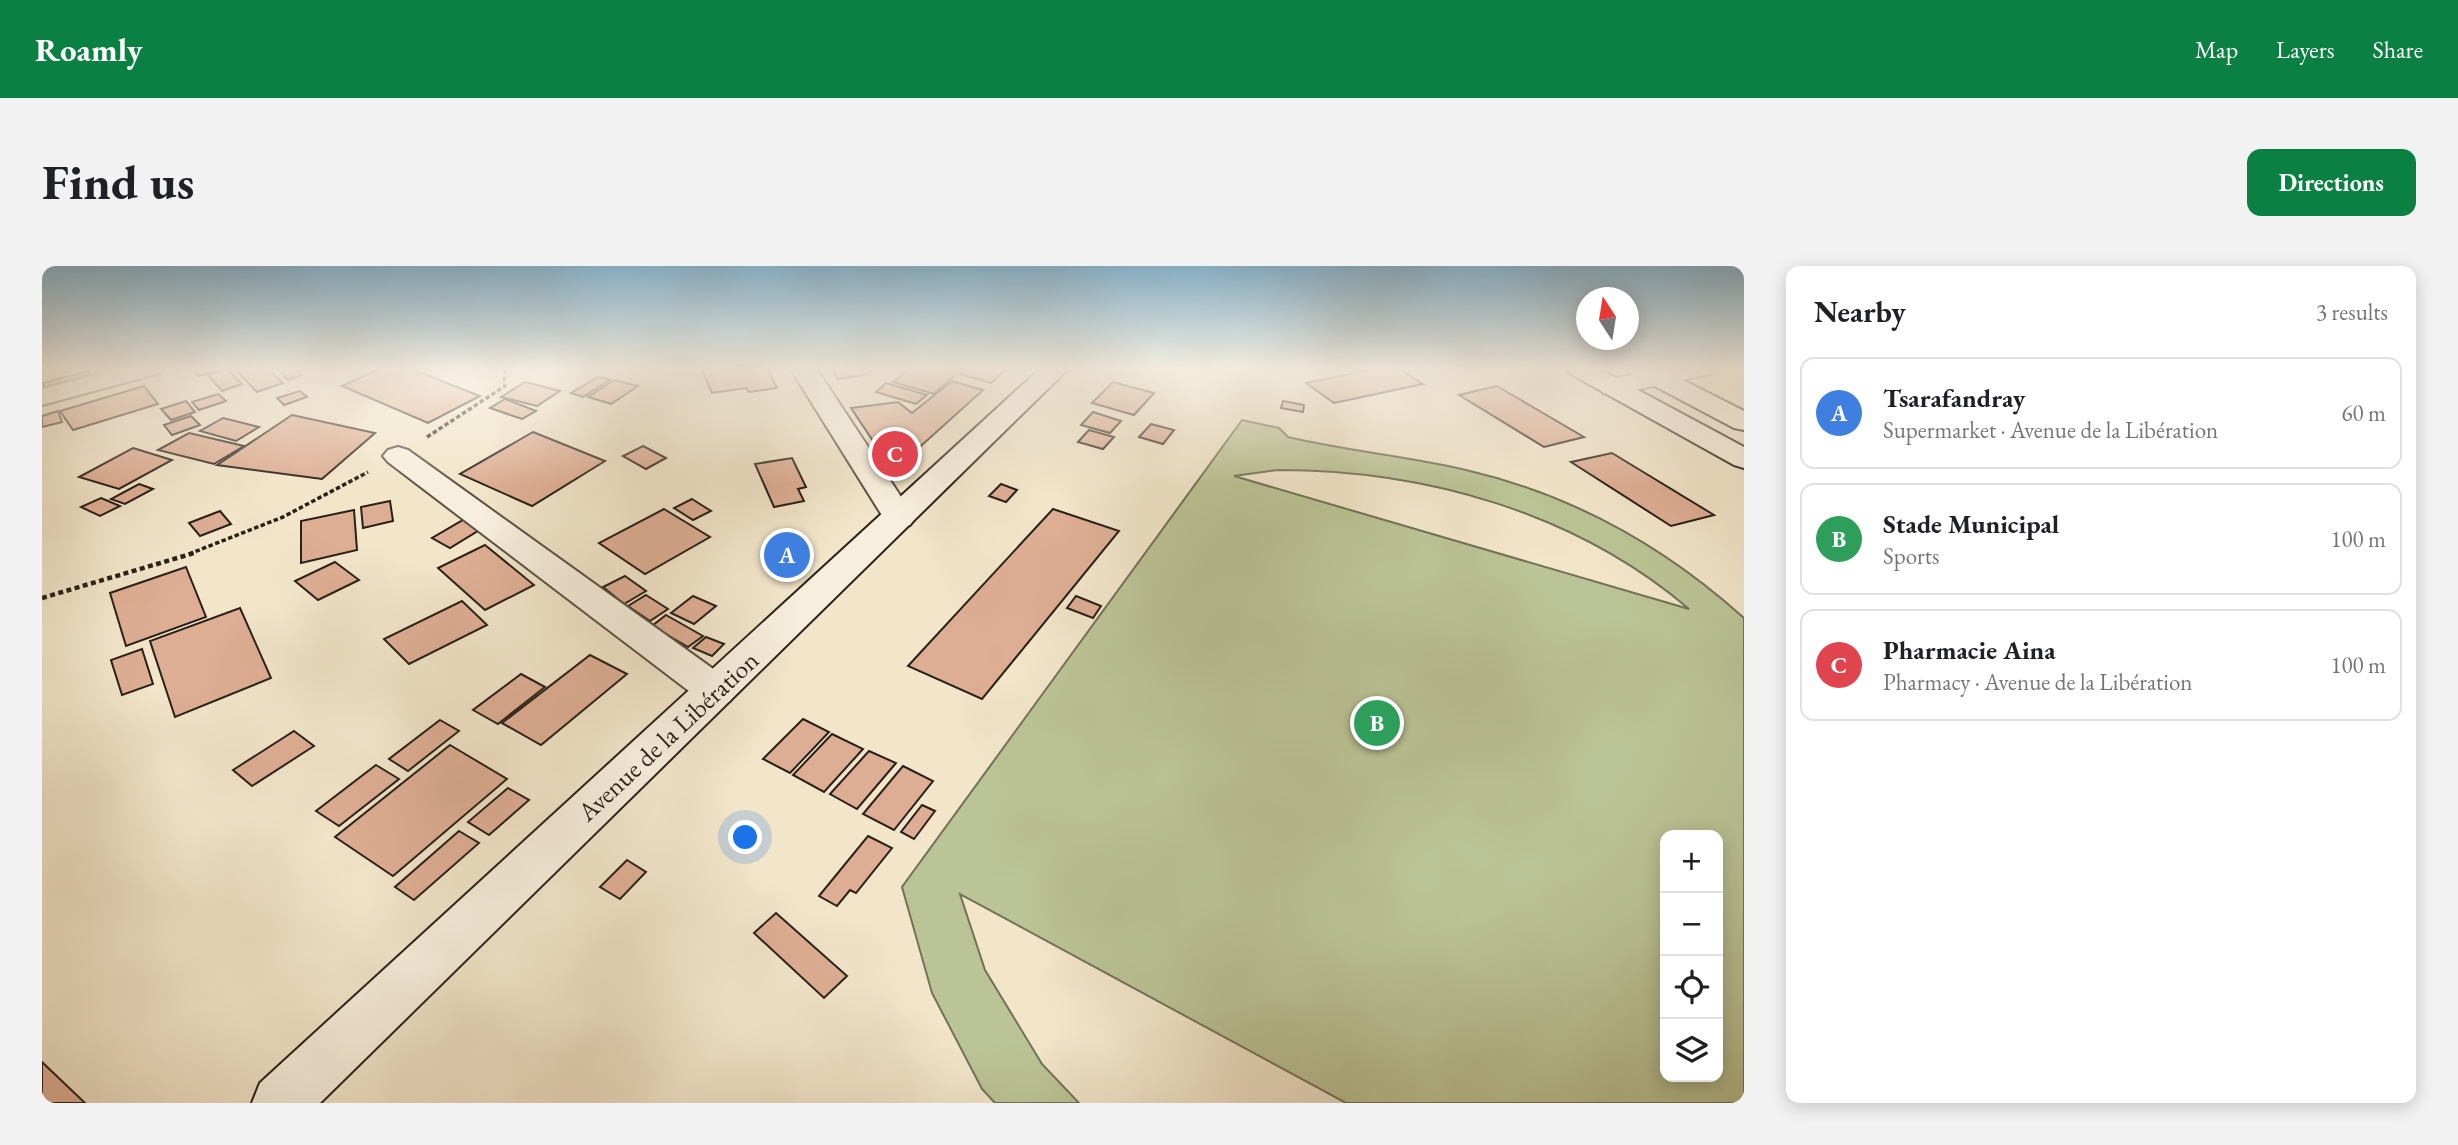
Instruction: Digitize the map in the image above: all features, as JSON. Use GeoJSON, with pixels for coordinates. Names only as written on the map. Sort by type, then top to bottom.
{"type":"FeatureCollection","features":[{"type":"Feature","properties":{"kind":"main road"},"geometry":{"type":"LineString","coordinates":[[828,407],[899,518]]}},
{"type":"Feature","properties":{"kind":"main road","name":"Avenue de la Libération"},"geometry":{"type":"LineString","coordinates":[[280,1103],[1015,407]]}},
{"type":"Feature","properties":{"kind":"main road"},"geometry":{"type":"LineString","coordinates":[[1649,407],[1744,459]]}},
{"type":"Feature","properties":{"kind":"main road"},"geometry":{"type":"LineString","coordinates":[[1715,407],[1744,422]]}},
{"type":"Feature","properties":{"kind":"main road"},"geometry":{"type":"LineString","coordinates":[[398,456],[716,691]]}},
{"type":"Feature","properties":{"kind":"path"},"geometry":{"type":"LineString","coordinates":[[42,598],[206,548],[283,517],[398,456],[473,407]]}},
{"type":"Feature","properties":{"kind":"green space"},"geometry":{"type":"Polygon","coordinates":[[[1242,420],[1279,428],[1288,437],[1466,470],[1542,493],[1579,508],[1648,546],[1713,592],[1744,618],[1744,1103],[1346,1103],[960,894],[985,970],[1042,1064],[1079,1103],[995,1103],[982,1089],[932,993],[902,887],[1242,420]],[[1278,470],[1234,476],[1689,609],[1645,575],[1597,546],[1548,522],[1443,488],[1333,472],[1278,470]]]}},
{"type":"Feature","properties":{"kind":"building"},"geometry":{"type":"Polygon","coordinates":[[[73,407],[148,407],[73,430],[60,411],[73,407]]]}},
{"type":"Feature","properties":{"kind":"building"},"geometry":{"type":"Polygon","coordinates":[[[191,407],[195,412],[171,420],[161,409],[191,407]]]}},
{"type":"Feature","properties":{"kind":"building"},"geometry":{"type":"Polygon","coordinates":[[[391,407],[459,407],[428,423],[391,407]]]}},
{"type":"Feature","properties":{"kind":"building"},"geometry":{"type":"Polygon","coordinates":[[[526,407],[536,411],[522,419],[490,408],[526,407]]]}},
{"type":"Feature","properties":{"kind":"building"},"geometry":{"type":"Polygon","coordinates":[[[904,407],[912,413],[919,407],[964,407],[901,464],[885,459],[851,408],[904,407]]]}},
{"type":"Feature","properties":{"kind":"building"},"geometry":{"type":"Polygon","coordinates":[[[1106,407],[1141,407],[1134,415],[1106,407]]]}},
{"type":"Feature","properties":{"kind":"building"},"geometry":{"type":"Polygon","coordinates":[[[1281,407],[1304,407],[1303,412],[1281,407]]]}},
{"type":"Feature","properties":{"kind":"building"},"geometry":{"type":"Polygon","coordinates":[[[1479,407],[1533,407],[1584,437],[1544,447],[1479,407]]]}},
{"type":"Feature","properties":{"kind":"building"},"geometry":{"type":"Polygon","coordinates":[[[58,411],[62,422],[42,427],[42,416],[58,411]]]}},
{"type":"Feature","properties":{"kind":"building"},"geometry":{"type":"Polygon","coordinates":[[[1093,412],[1121,421],[1110,433],[1081,425],[1093,412]]]}},
{"type":"Feature","properties":{"kind":"building"},"geometry":{"type":"Polygon","coordinates":[[[292,415],[375,433],[322,479],[217,465],[292,415]]]}},
{"type":"Feature","properties":{"kind":"building"},"geometry":{"type":"Polygon","coordinates":[[[191,416],[200,425],[172,435],[164,425],[191,416]]]}},
{"type":"Feature","properties":{"kind":"building"},"geometry":{"type":"Polygon","coordinates":[[[223,418],[259,427],[236,441],[200,431],[223,418]]]}},
{"type":"Feature","properties":{"kind":"building"},"geometry":{"type":"Polygon","coordinates":[[[1151,424],[1174,430],[1163,444],[1139,437],[1151,424]]]}},
{"type":"Feature","properties":{"kind":"building"},"geometry":{"type":"Polygon","coordinates":[[[1089,430],[1114,437],[1103,449],[1078,442],[1089,430]]]}},
{"type":"Feature","properties":{"kind":"building"},"geometry":{"type":"Polygon","coordinates":[[[533,432],[605,461],[532,506],[460,474],[533,432]]]}},
{"type":"Feature","properties":{"kind":"building"},"geometry":{"type":"Polygon","coordinates":[[[189,433],[244,446],[214,464],[158,450],[189,433]]]}},
{"type":"Feature","properties":{"kind":"building"},"geometry":{"type":"Polygon","coordinates":[[[643,446],[666,458],[646,469],[623,456],[643,446]]]}},
{"type":"Feature","properties":{"kind":"building"},"geometry":{"type":"Polygon","coordinates":[[[133,448],[172,460],[119,489],[79,477],[133,448]]]}},
{"type":"Feature","properties":{"kind":"building"},"geometry":{"type":"Polygon","coordinates":[[[1612,453],[1714,515],[1671,526],[1571,462],[1612,453]]]}},
{"type":"Feature","properties":{"kind":"building"},"geometry":{"type":"Polygon","coordinates":[[[792,458],[806,487],[798,489],[804,501],[774,507],[755,464],[792,458]]]}},
{"type":"Feature","properties":{"kind":"building"},"geometry":{"type":"Polygon","coordinates":[[[139,484],[153,489],[125,504],[111,499],[139,484]]]}},
{"type":"Feature","properties":{"kind":"building"},"geometry":{"type":"Polygon","coordinates":[[[1001,484],[1017,490],[1006,502],[989,496],[1001,484]]]}},
{"type":"Feature","properties":{"kind":"building"},"geometry":{"type":"Polygon","coordinates":[[[101,498],[120,506],[100,516],[81,507],[101,498]]]}},
{"type":"Feature","properties":{"kind":"building"},"geometry":{"type":"Polygon","coordinates":[[[692,499],[711,511],[693,520],[674,508],[692,499]]]}},
{"type":"Feature","properties":{"kind":"building"},"geometry":{"type":"Polygon","coordinates":[[[390,501],[393,521],[363,528],[361,507],[390,501]]]}},
{"type":"Feature","properties":{"kind":"building"},"geometry":{"type":"Polygon","coordinates":[[[664,509],[710,537],[645,574],[599,543],[664,509]]]}},
{"type":"Feature","properties":{"kind":"building"},"geometry":{"type":"Polygon","coordinates":[[[1053,509],[1119,531],[982,699],[908,666],[1053,509]]]}},
{"type":"Feature","properties":{"kind":"building"},"geometry":{"type":"Polygon","coordinates":[[[354,510],[357,550],[301,563],[301,521],[354,510]]]}},
{"type":"Feature","properties":{"kind":"building"},"geometry":{"type":"Polygon","coordinates":[[[220,511],[231,524],[200,536],[189,523],[220,511]]]}},
{"type":"Feature","properties":{"kind":"building"},"geometry":{"type":"Polygon","coordinates":[[[463,520],[481,529],[450,548],[432,538],[463,520]]]}},
{"type":"Feature","properties":{"kind":"building"},"geometry":{"type":"Polygon","coordinates":[[[485,545],[534,585],[485,610],[438,568],[485,545]]]}},
{"type":"Feature","properties":{"kind":"building"},"geometry":{"type":"Polygon","coordinates":[[[335,562],[359,580],[318,600],[295,581],[335,562]]]}},
{"type":"Feature","properties":{"kind":"building"},"geometry":{"type":"Polygon","coordinates":[[[186,567],[206,617],[126,646],[110,593],[186,567]]]}},
{"type":"Feature","properties":{"kind":"building"},"geometry":{"type":"Polygon","coordinates":[[[625,576],[646,591],[624,604],[603,587],[625,576]]]}},
{"type":"Feature","properties":{"kind":"building"},"geometry":{"type":"Polygon","coordinates":[[[646,595],[668,609],[650,621],[628,606],[646,595]]]}},
{"type":"Feature","properties":{"kind":"building"},"geometry":{"type":"Polygon","coordinates":[[[693,596],[716,606],[694,624],[671,613],[693,596]]]}},
{"type":"Feature","properties":{"kind":"building"},"geometry":{"type":"Polygon","coordinates":[[[1076,596],[1101,606],[1093,618],[1067,608],[1076,596]]]}},
{"type":"Feature","properties":{"kind":"building"},"geometry":{"type":"Polygon","coordinates":[[[462,601],[487,625],[409,664],[384,639],[462,601]]]}},
{"type":"Feature","properties":{"kind":"building"},"geometry":{"type":"Polygon","coordinates":[[[240,608],[271,678],[175,717],[150,641],[240,608]]]}},
{"type":"Feature","properties":{"kind":"building"},"geometry":{"type":"Polygon","coordinates":[[[666,615],[703,636],[688,647],[652,626],[666,615]]]}},
{"type":"Feature","properties":{"kind":"building"},"geometry":{"type":"Polygon","coordinates":[[[706,637],[724,644],[712,656],[693,648],[706,637]]]}},
{"type":"Feature","properties":{"kind":"building"},"geometry":{"type":"Polygon","coordinates":[[[142,649],[153,684],[122,695],[111,660],[142,649]]]}},
{"type":"Feature","properties":{"kind":"building"},"geometry":{"type":"Polygon","coordinates":[[[590,655],[627,674],[541,745],[502,723],[590,655]]]}},
{"type":"Feature","properties":{"kind":"building"},"geometry":{"type":"Polygon","coordinates":[[[521,674],[545,687],[498,724],[473,710],[521,674]]]}},
{"type":"Feature","properties":{"kind":"building"},"geometry":{"type":"Polygon","coordinates":[[[803,719],[829,732],[790,773],[763,759],[803,719]]]}},
{"type":"Feature","properties":{"kind":"building"},"geometry":{"type":"Polygon","coordinates":[[[440,720],[459,731],[408,771],[389,759],[440,720]]]}},
{"type":"Feature","properties":{"kind":"building"},"geometry":{"type":"Polygon","coordinates":[[[294,731],[314,746],[252,786],[233,770],[294,731]]]}},
{"type":"Feature","properties":{"kind":"building"},"geometry":{"type":"Polygon","coordinates":[[[832,734],[863,749],[824,792],[793,775],[832,734]]]}},
{"type":"Feature","properties":{"kind":"building"},"geometry":{"type":"Polygon","coordinates":[[[450,745],[507,779],[393,876],[335,837],[450,745]]]}},
{"type":"Feature","properties":{"kind":"building"},"geometry":{"type":"Polygon","coordinates":[[[869,751],[896,763],[857,809],[830,794],[869,751]]]}},
{"type":"Feature","properties":{"kind":"building"},"geometry":{"type":"Polygon","coordinates":[[[376,765],[399,779],[339,826],[316,811],[376,765]]]}},
{"type":"Feature","properties":{"kind":"building"},"geometry":{"type":"Polygon","coordinates":[[[903,766],[933,781],[894,830],[863,814],[903,766]]]}},
{"type":"Feature","properties":{"kind":"building"},"geometry":{"type":"Polygon","coordinates":[[[508,788],[529,800],[489,835],[468,822],[508,788]]]}},
{"type":"Feature","properties":{"kind":"building"},"geometry":{"type":"Polygon","coordinates":[[[922,805],[935,811],[914,839],[901,832],[922,805]]]}},
{"type":"Feature","properties":{"kind":"building"},"geometry":{"type":"Polygon","coordinates":[[[459,831],[479,843],[414,900],[395,887],[459,831]]]}},
{"type":"Feature","properties":{"kind":"building"},"geometry":{"type":"Polygon","coordinates":[[[868,836],[892,848],[856,893],[850,890],[837,906],[819,896],[868,836]]]}},
{"type":"Feature","properties":{"kind":"building"},"geometry":{"type":"Polygon","coordinates":[[[627,860],[646,872],[620,899],[600,887],[627,860]]]}},
{"type":"Feature","properties":{"kind":"building"},"geometry":{"type":"Polygon","coordinates":[[[776,913],[847,976],[824,998],[754,933],[776,913]]]}},
{"type":"Feature","properties":{"kind":"building"},"geometry":{"type":"Polygon","coordinates":[[[42,1062],[85,1103],[42,1103],[42,1062]]]}},
{"type":"Feature","properties":{"kind":"place","name":"Pharmacie Aina"},"geometry":{"type":"Point","coordinates":[895,454]}},
{"type":"Feature","properties":{"kind":"place","name":"Tsarafandray"},"geometry":{"type":"Point","coordinates":[787,555]}},
{"type":"Feature","properties":{"kind":"place","name":"Stade Municipal"},"geometry":{"type":"Point","coordinates":[1377,723]}}]}
